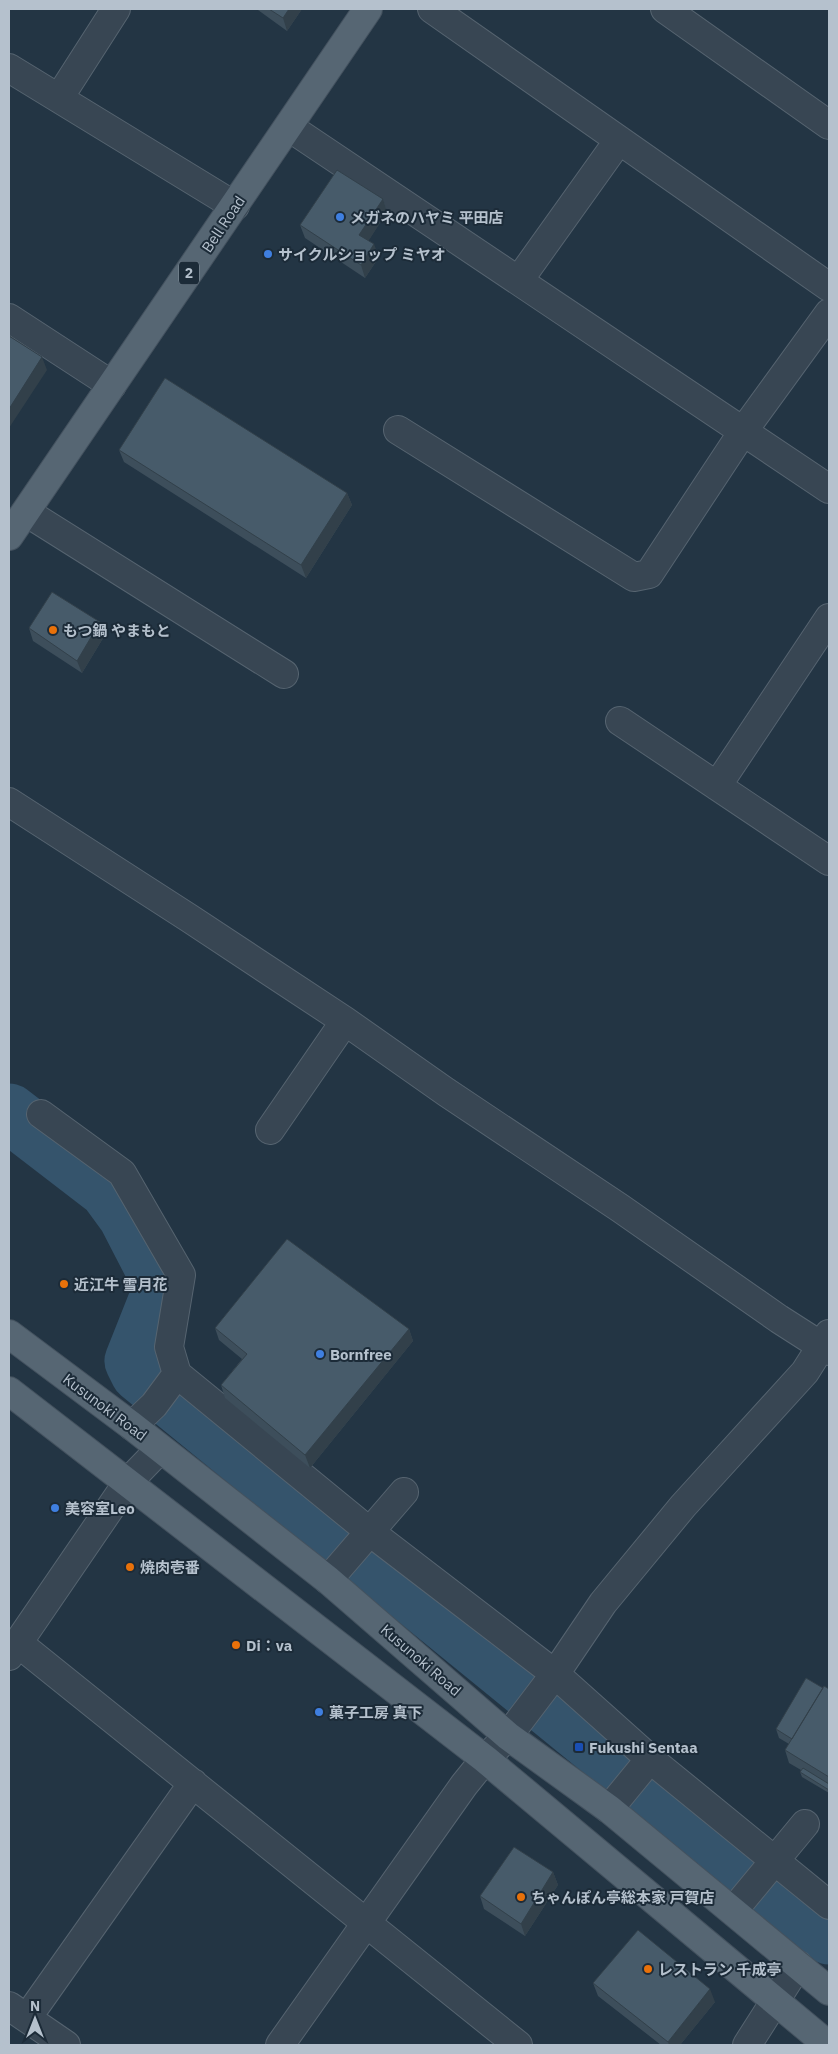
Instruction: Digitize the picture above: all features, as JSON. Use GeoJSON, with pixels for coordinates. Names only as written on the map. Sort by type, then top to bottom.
{"type":"FeatureCollection","features":[{"type":"Feature","properties":{"kind":"main road","name":"Bell Road"},"geometry":{"type":"LineString","coordinates":[[9,536],[368,9]]}},
{"type":"Feature","properties":{"kind":"main road","name":"Kusunoki Road"},"geometry":{"type":"LineString","coordinates":[[9,1334],[132,1426],[328,1580],[508,1736],[741,1901],[798,1965],[829,1991]]}},
{"type":"Feature","properties":{"kind":"main road"},"geometry":{"type":"LineString","coordinates":[[9,1391],[485,1759],[828,2045]]}},
{"type":"Feature","properties":{"kind":"street"},"geometry":{"type":"LineString","coordinates":[[59,98],[116,9]]}},
{"type":"Feature","properties":{"kind":"street"},"geometry":{"type":"LineString","coordinates":[[432,9],[829,287]]}},
{"type":"Feature","properties":{"kind":"street"},"geometry":{"type":"LineString","coordinates":[[665,9],[829,125]]}},
{"type":"Feature","properties":{"kind":"street"},"geometry":{"type":"LineString","coordinates":[[9,68],[235,206]]}},
{"type":"Feature","properties":{"kind":"street"},"geometry":{"type":"LineString","coordinates":[[289,127],[744,430],[829,489]]}},
{"type":"Feature","properties":{"kind":"street"},"geometry":{"type":"LineString","coordinates":[[518,280],[619,140]]}},
{"type":"Feature","properties":{"kind":"street"},"geometry":{"type":"LineString","coordinates":[[398,430],[634,577],[649,574],[744,430],[829,313]]}},
{"type":"Feature","properties":{"kind":"street"},"geometry":{"type":"LineString","coordinates":[[9,318],[112,385]]}},
{"type":"Feature","properties":{"kind":"street"},"geometry":{"type":"LineString","coordinates":[[26,512],[284,674]]}},
{"type":"Feature","properties":{"kind":"street"},"geometry":{"type":"LineString","coordinates":[[717,786],[829,618]]}},
{"type":"Feature","properties":{"kind":"street"},"geometry":{"type":"LineString","coordinates":[[620,721],[829,861]]}},
{"type":"Feature","properties":{"kind":"street"},"geometry":{"type":"LineString","coordinates":[[9,802],[345,1021],[446,1092],[620,1208],[779,1319],[827,1344],[805,1372],[684,1506],[603,1603],[528,1710],[508,1736],[485,1759],[464,1785],[280,2045]]}},
{"type":"Feature","properties":{"kind":"street"},"geometry":{"type":"LineString","coordinates":[[270,1130],[345,1021]]}},
{"type":"Feature","properties":{"kind":"street"},"geometry":{"type":"LineString","coordinates":[[41,1114],[122,1173],[181,1275],[169,1347],[176,1376],[367,1536],[549,1680],[771,1865],[829,1905]]}},
{"type":"Feature","properties":{"kind":"street"},"geometry":{"type":"LineString","coordinates":[[132,1426],[156,1401],[176,1376]]}},
{"type":"Feature","properties":{"kind":"street"},"geometry":{"type":"LineString","coordinates":[[160,1449],[128,1482],[13,1649],[193,1783],[518,2045]]}},
{"type":"Feature","properties":{"kind":"street"},"geometry":{"type":"LineString","coordinates":[[328,1580],[404,1492]]}},
{"type":"Feature","properties":{"kind":"street"},"geometry":{"type":"LineString","coordinates":[[609,1809],[647,1763]]}},
{"type":"Feature","properties":{"kind":"street"},"geometry":{"type":"LineString","coordinates":[[66,2045],[18,2012],[193,1783]]}},
{"type":"Feature","properties":{"kind":"street"},"geometry":{"type":"LineString","coordinates":[[741,1901],[805,1824]]}},
{"type":"Feature","properties":{"kind":"street"},"geometry":{"type":"LineString","coordinates":[[747,2045],[798,1965]]}},
{"type":"Feature","properties":{"kind":"building"},"geometry":{"type":"Polygon","coordinates":[[[269,9],[289,9],[283,18],[269,9]]]}},
{"type":"Feature","properties":{"kind":"building"},"geometry":{"type":"Polygon","coordinates":[[[337,170],[383,199],[359,235],[374,244],[361,265],[300,225],[337,170]]]}},
{"type":"Feature","properties":{"kind":"building"},"geometry":{"type":"Polygon","coordinates":[[[9,336],[42,357],[9,409],[9,336]]]}},
{"type":"Feature","properties":{"kind":"building"},"geometry":{"type":"Polygon","coordinates":[[[165,378],[347,493],[301,565],[119,450],[165,378]]]}},
{"type":"Feature","properties":{"kind":"building"},"geometry":{"type":"Polygon","coordinates":[[[52,592],[100,622],[77,661],[29,628],[52,592]]]}},
{"type":"Feature","properties":{"kind":"building","name":"Bornfree"},"geometry":{"type":"Polygon","coordinates":[[[287,1239],[409,1329],[305,1455],[221,1385],[247,1354],[215,1328],[287,1239]]]}},
{"type":"Feature","properties":{"kind":"building"},"geometry":{"type":"Polygon","coordinates":[[[806,1678],[823,1688],[792,1739],[776,1729],[806,1678]]]}},
{"type":"Feature","properties":{"kind":"building"},"geometry":{"type":"Polygon","coordinates":[[[824,1686],[829,1689],[829,1777],[785,1750],[824,1686]]]}},
{"type":"Feature","properties":{"kind":"building"},"geometry":{"type":"Polygon","coordinates":[[[803,1768],[829,1784],[829,1790],[800,1772],[803,1768]]]}},
{"type":"Feature","properties":{"kind":"building","name":"ちゃんぽん亭総本家 戸賀店"},"geometry":{"type":"Polygon","coordinates":[[[514,1847],[553,1872],[521,1924],[480,1896],[514,1847]]]}},
{"type":"Feature","properties":{"kind":"building","name":"レストラン 千成亭"},"geometry":{"type":"Polygon","coordinates":[[[638,1930],[710,1989],[668,2042],[593,1983],[638,1930]]]}},
{"type":"Feature","properties":{"kind":"waterway"},"geometry":{"type":"LineString","coordinates":[[9,1113],[108,1189],[127,1215],[158,1275],[159,1298],[134,1361],[140,1373],[829,1935]]}},
{"type":"Feature","properties":{"kind":"place","name":"メガネのハヤミ 平田店"},"geometry":{"type":"Point","coordinates":[340,217]}},
{"type":"Feature","properties":{"kind":"place","name":"サイクルショップ ミヤオ"},"geometry":{"type":"Point","coordinates":[268,254]}},
{"type":"Feature","properties":{"kind":"place","name":"もつ鍋 やまもと"},"geometry":{"type":"Point","coordinates":[53,630]}},
{"type":"Feature","properties":{"kind":"place","name":"近江牛 雪月花"},"geometry":{"type":"Point","coordinates":[64,1284]}},
{"type":"Feature","properties":{"kind":"place","name":"Bornfree"},"geometry":{"type":"Point","coordinates":[320,1354]}},
{"type":"Feature","properties":{"kind":"place","name":"美容室Leo"},"geometry":{"type":"Point","coordinates":[55,1508]}},
{"type":"Feature","properties":{"kind":"place","name":"焼肉壱番"},"geometry":{"type":"Point","coordinates":[130,1567]}},
{"type":"Feature","properties":{"kind":"place","name":"Di：va"},"geometry":{"type":"Point","coordinates":[236,1645]}},
{"type":"Feature","properties":{"kind":"place","name":"菓子工房 真下"},"geometry":{"type":"Point","coordinates":[319,1712]}},
{"type":"Feature","properties":{"kind":"place","name":"Fukushi Sentaa"},"geometry":{"type":"Point","coordinates":[579,1747]}},
{"type":"Feature","properties":{"kind":"place","name":"ちゃんぽん亭総本家 戸賀店"},"geometry":{"type":"Point","coordinates":[521,1897]}},
{"type":"Feature","properties":{"kind":"place","name":"レストラン 千成亭"},"geometry":{"type":"Point","coordinates":[648,1969]}}]}
